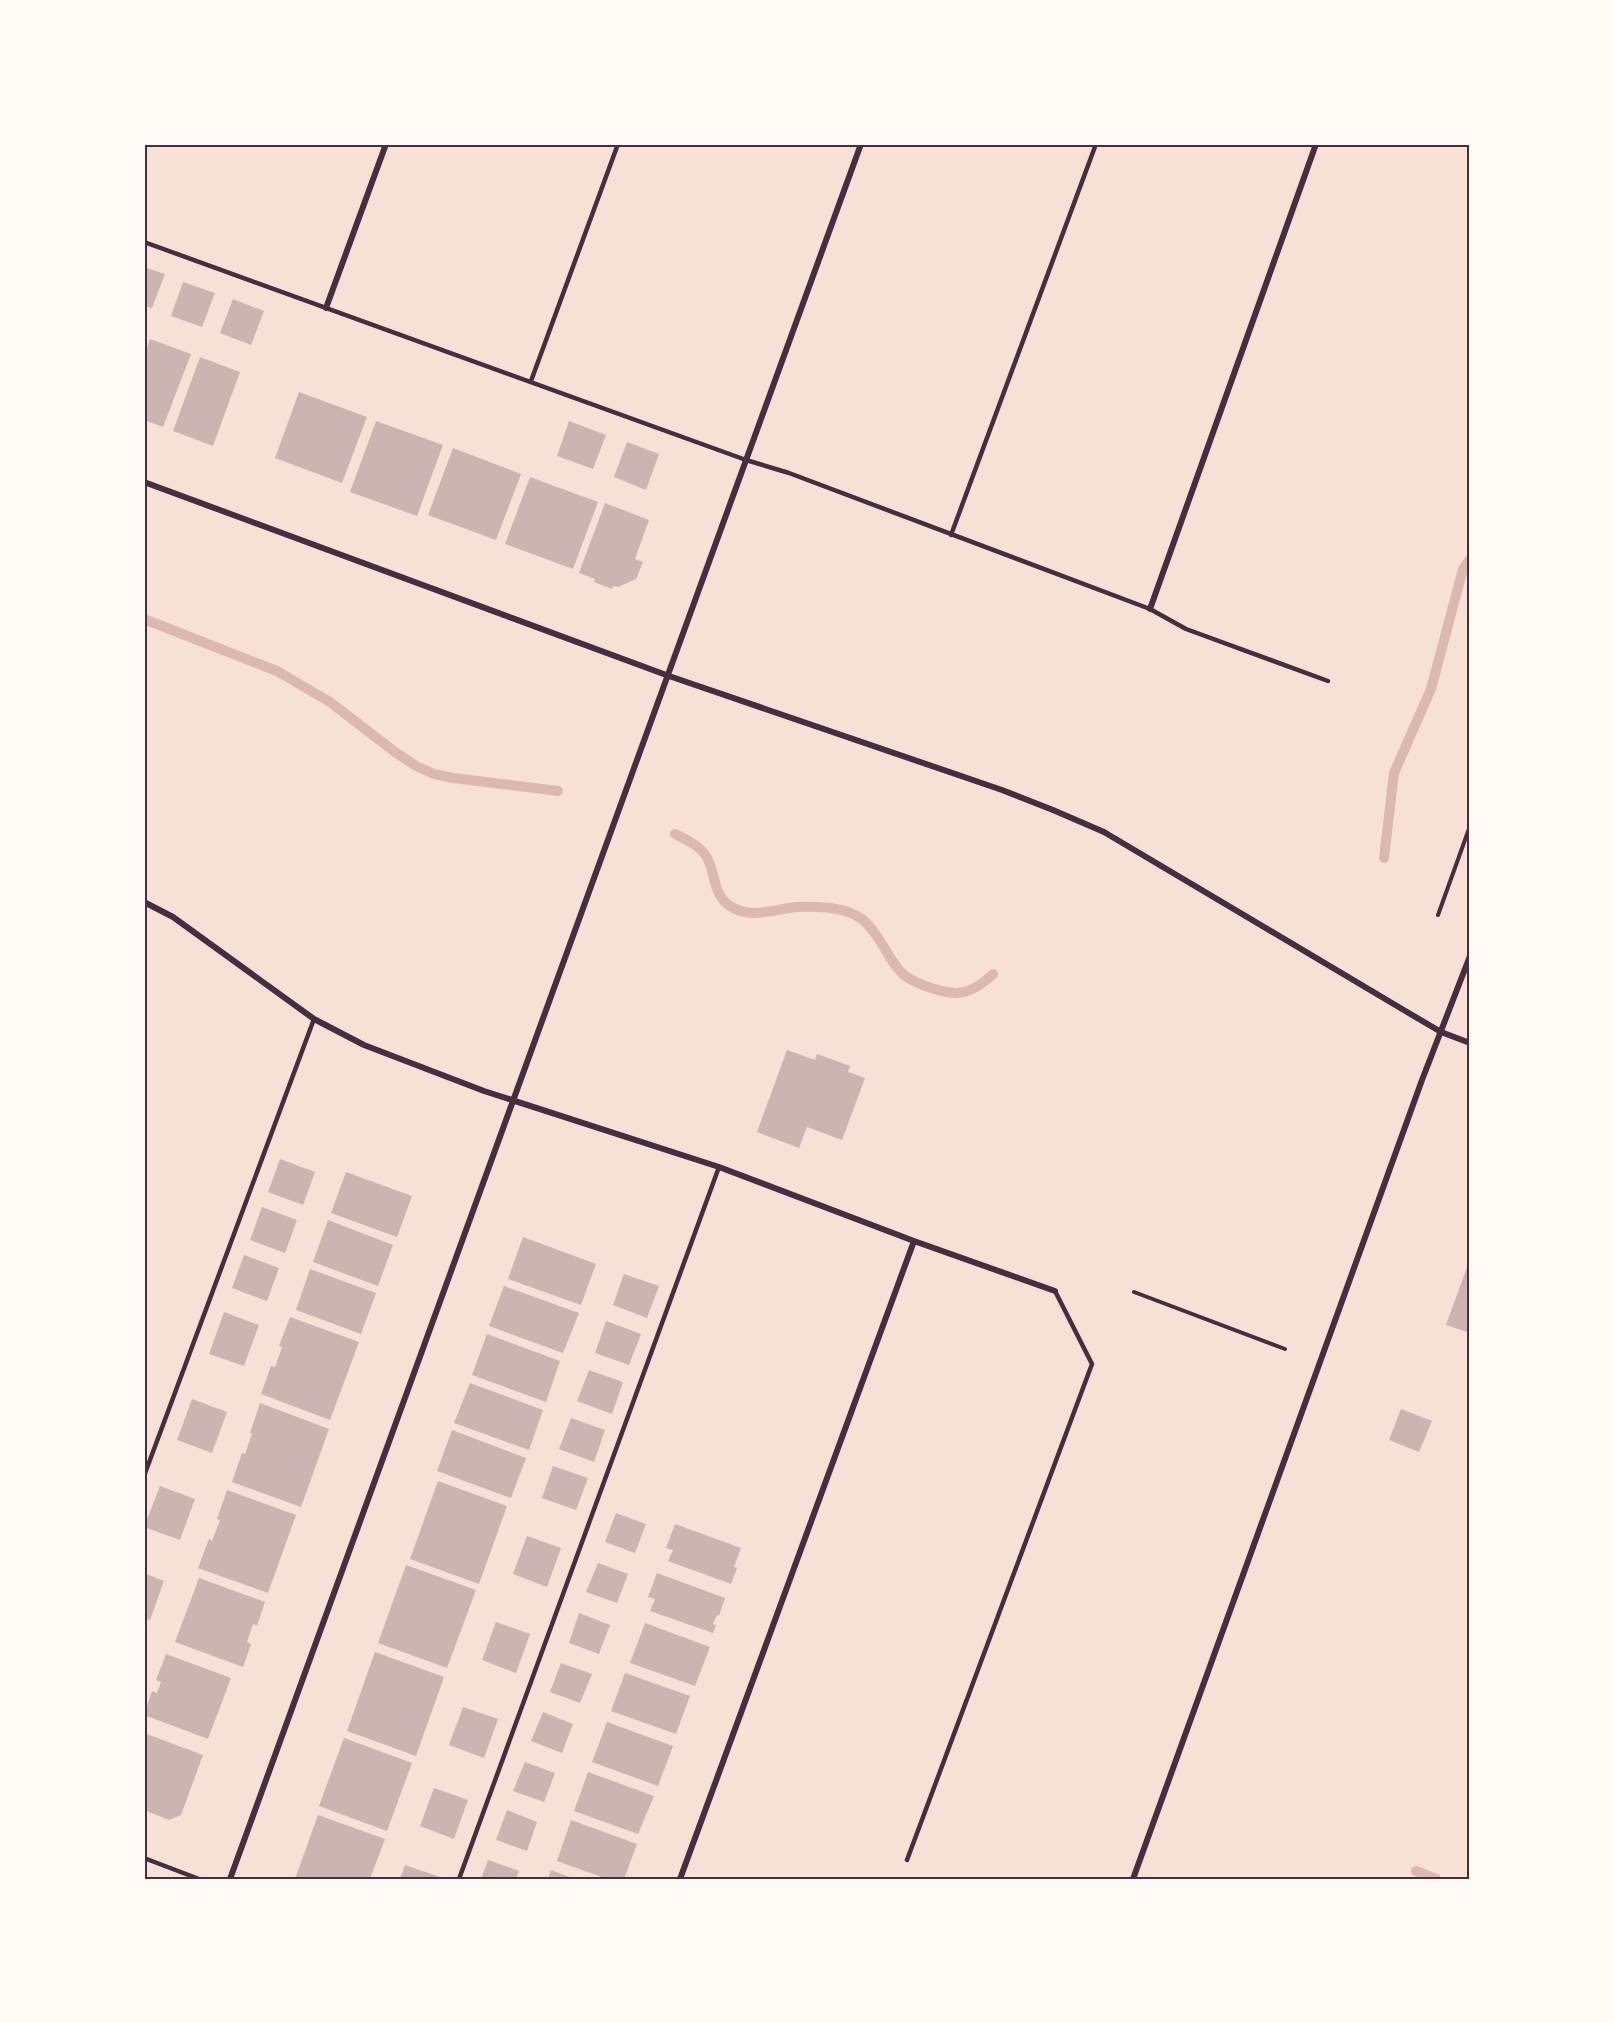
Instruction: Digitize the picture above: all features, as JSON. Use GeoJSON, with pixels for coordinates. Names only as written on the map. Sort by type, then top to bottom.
{"type":"FeatureCollection","features":[{"type":"Feature","properties":{"kind":"street"},"geometry":{"type":"LineString","coordinates":[[326,308],[386,144]]}},
{"type":"Feature","properties":{"kind":"street"},"geometry":{"type":"LineString","coordinates":[[230,1879],[861,144]]}},
{"type":"Feature","properties":{"kind":"street"},"geometry":{"type":"LineString","coordinates":[[1150,609],[1316,144]]}},
{"type":"Feature","properties":{"kind":"street"},"geometry":{"type":"LineString","coordinates":[[144,482],[669,676],[1002,790],[1053,810],[1104,832],[1441,1032],[1470,1043]]}},
{"type":"Feature","properties":{"kind":"street"},"geometry":{"type":"LineString","coordinates":[[144,902],[173,917],[314,1019],[375,1050],[513,1100],[719,1167],[914,1241],[1055,1291]]}},
{"type":"Feature","properties":{"kind":"street"},"geometry":{"type":"LineString","coordinates":[[1133,1879],[1470,957]]}},
{"type":"Feature","properties":{"kind":"street"},"geometry":{"type":"LineString","coordinates":[[680,1879],[914,1241]]}},
{"type":"Feature","properties":{"kind":"lane"},"geometry":{"type":"LineString","coordinates":[[531,381],[618,144]]}},
{"type":"Feature","properties":{"kind":"lane"},"geometry":{"type":"LineString","coordinates":[[951,535],[1096,144]]}},
{"type":"Feature","properties":{"kind":"lane"},"geometry":{"type":"LineString","coordinates":[[144,242],[789,473],[1150,609],[1186,629],[1328,681]]}},
{"type":"Feature","properties":{"kind":"lane"},"geometry":{"type":"LineString","coordinates":[[144,1476],[314,1019]]}},
{"type":"Feature","properties":{"kind":"lane"},"geometry":{"type":"LineString","coordinates":[[459,1879],[719,1167]]}},
{"type":"Feature","properties":{"kind":"lane"},"geometry":{"type":"LineString","coordinates":[[907,1860],[1092,1364],[1055,1291]]}},
{"type":"Feature","properties":{"kind":"lane"},"geometry":{"type":"LineString","coordinates":[[144,1858],[199,1879]]}},
{"type":"Feature","properties":{"kind":"path"},"geometry":{"type":"LineString","coordinates":[[1438,915],[1470,826]]}},
{"type":"Feature","properties":{"kind":"path"},"geometry":{"type":"LineString","coordinates":[[1134,1292],[1285,1349]]}},
{"type":"Feature","properties":{"kind":"building"},"geometry":{"type":"Polygon","coordinates":[[[144,267],[165,274],[152,308],[144,306],[144,267]]]}},
{"type":"Feature","properties":{"kind":"building"},"geometry":{"type":"Polygon","coordinates":[[[183,282],[215,293],[202,327],[171,316],[183,282]]]}},
{"type":"Feature","properties":{"kind":"building"},"geometry":{"type":"Polygon","coordinates":[[[233,299],[264,311],[251,345],[220,333],[233,299]]]}},
{"type":"Feature","properties":{"kind":"building"},"geometry":{"type":"Polygon","coordinates":[[[150,339],[191,354],[163,427],[144,420],[144,356],[150,339]]]}},
{"type":"Feature","properties":{"kind":"building"},"geometry":{"type":"Polygon","coordinates":[[[200,357],[240,372],[213,446],[173,431],[200,357]]]}},
{"type":"Feature","properties":{"kind":"building"},"geometry":{"type":"Polygon","coordinates":[[[299,392],[367,417],[342,483],[275,458],[299,392]]]}},
{"type":"Feature","properties":{"kind":"building"},"geometry":{"type":"Polygon","coordinates":[[[376,421],[443,445],[417,516],[350,492],[376,421]]]}},
{"type":"Feature","properties":{"kind":"building"},"geometry":{"type":"Polygon","coordinates":[[[569,421],[606,435],[593,469],[557,456],[569,421]]]}},
{"type":"Feature","properties":{"kind":"building"},"geometry":{"type":"Polygon","coordinates":[[[627,442],[659,454],[646,490],[614,477],[627,442]]]}},
{"type":"Feature","properties":{"kind":"building"},"geometry":{"type":"Polygon","coordinates":[[[453,448],[521,474],[496,540],[428,515],[453,448]]]}},
{"type":"Feature","properties":{"kind":"building"},"geometry":{"type":"Polygon","coordinates":[[[530,477],[598,502],[573,569],[505,544],[530,477]]]}},
{"type":"Feature","properties":{"kind":"building"},"geometry":{"type":"Polygon","coordinates":[[[605,503],[649,520],[635,559],[643,562],[636,579],[618,587],[613,586],[612,589],[579,573],[605,503]]]}},
{"type":"Feature","properties":{"kind":"building"},"geometry":{"type":"Polygon","coordinates":[[[787,1050],[815,1060],[817,1054],[850,1066],[848,1072],[865,1078],[842,1140],[807,1127],[799,1148],[757,1132],[787,1050]]]}},
{"type":"Feature","properties":{"kind":"building"},"geometry":{"type":"Polygon","coordinates":[[[280,1159],[315,1172],[303,1205],[268,1192],[280,1159]]]}},
{"type":"Feature","properties":{"kind":"building"},"geometry":{"type":"Polygon","coordinates":[[[346,1172],[412,1196],[397,1237],[331,1213],[346,1172]]]}},
{"type":"Feature","properties":{"kind":"building"},"geometry":{"type":"Polygon","coordinates":[[[262,1207],[297,1220],[285,1253],[250,1240],[262,1207]]]}},
{"type":"Feature","properties":{"kind":"building"},"geometry":{"type":"Polygon","coordinates":[[[328,1220],[393,1245],[378,1286],[313,1262],[328,1220]]]}},
{"type":"Feature","properties":{"kind":"building"},"geometry":{"type":"Polygon","coordinates":[[[523,1237],[596,1264],[581,1305],[508,1279],[523,1237]]]}},
{"type":"Feature","properties":{"kind":"building"},"geometry":{"type":"Polygon","coordinates":[[[244,1255],[279,1268],[267,1301],[232,1288],[244,1255]]]}},
{"type":"Feature","properties":{"kind":"building"},"geometry":{"type":"Polygon","coordinates":[[[1470,1259],[1470,1333],[1446,1325],[1470,1259]]]}},
{"type":"Feature","properties":{"kind":"building"},"geometry":{"type":"Polygon","coordinates":[[[310,1269],[376,1293],[361,1334],[296,1310],[310,1269]]]}},
{"type":"Feature","properties":{"kind":"building"},"geometry":{"type":"Polygon","coordinates":[[[624,1274],[659,1286],[647,1318],[613,1305],[624,1274]]]}},
{"type":"Feature","properties":{"kind":"building"},"geometry":{"type":"Polygon","coordinates":[[[504,1286],[579,1313],[563,1353],[489,1326],[504,1286]]]}},
{"type":"Feature","properties":{"kind":"building"},"geometry":{"type":"Polygon","coordinates":[[[224,1312],[259,1325],[244,1366],[209,1354],[224,1312]]]}},
{"type":"Feature","properties":{"kind":"building"},"geometry":{"type":"Polygon","coordinates":[[[290,1317],[359,1342],[330,1420],[261,1394],[271,1366],[275,1367],[282,1347],[279,1346],[290,1317]]]}},
{"type":"Feature","properties":{"kind":"building"},"geometry":{"type":"Polygon","coordinates":[[[606,1321],[641,1334],[629,1365],[595,1353],[606,1321]]]}},
{"type":"Feature","properties":{"kind":"building"},"geometry":{"type":"Polygon","coordinates":[[[487,1334],[560,1361],[546,1402],[472,1375],[487,1334]]]}},
{"type":"Feature","properties":{"kind":"building"},"geometry":{"type":"Polygon","coordinates":[[[589,1370],[623,1382],[612,1414],[577,1401],[589,1370]]]}},
{"type":"Feature","properties":{"kind":"building"},"geometry":{"type":"Polygon","coordinates":[[[470,1383],[543,1410],[529,1450],[454,1423],[470,1383]]]}},
{"type":"Feature","properties":{"kind":"building"},"geometry":{"type":"Polygon","coordinates":[[[192,1399],[227,1412],[212,1453],[177,1440],[192,1399]]]}},
{"type":"Feature","properties":{"kind":"building"},"geometry":{"type":"Polygon","coordinates":[[[260,1403],[329,1429],[301,1507],[232,1482],[242,1453],[245,1454],[260,1403]]]}},
{"type":"Feature","properties":{"kind":"building"},"geometry":{"type":"Polygon","coordinates":[[[1401,1409],[1432,1421],[1419,1452],[1389,1440],[1401,1409]]]}},
{"type":"Feature","properties":{"kind":"building"},"geometry":{"type":"Polygon","coordinates":[[[571,1418],[605,1430],[594,1462],[559,1449],[571,1418]]]}},
{"type":"Feature","properties":{"kind":"building"},"geometry":{"type":"Polygon","coordinates":[[[452,1430],[526,1458],[511,1498],[437,1471],[452,1430]]]}},
{"type":"Feature","properties":{"kind":"building"},"geometry":{"type":"Polygon","coordinates":[[[553,1466],[588,1478],[576,1510],[542,1498],[553,1466]]]}},
{"type":"Feature","properties":{"kind":"building"},"geometry":{"type":"Polygon","coordinates":[[[438,1481],[507,1506],[479,1584],[410,1559],[438,1481]]]}},
{"type":"Feature","properties":{"kind":"building"},"geometry":{"type":"Polygon","coordinates":[[[160,1486],[195,1499],[180,1540],[144,1527],[160,1486]]]}},
{"type":"Feature","properties":{"kind":"building"},"geometry":{"type":"Polygon","coordinates":[[[227,1490],[296,1515],[268,1593],[198,1568],[209,1539],[212,1541],[220,1520],[217,1519],[227,1490]]]}},
{"type":"Feature","properties":{"kind":"building"},"geometry":{"type":"Polygon","coordinates":[[[616,1513],[646,1524],[635,1553],[605,1542],[616,1513]]]}},
{"type":"Feature","properties":{"kind":"building"},"geometry":{"type":"Polygon","coordinates":[[[675,1524],[741,1548],[731,1584],[668,1561],[673,1550],[666,1548],[675,1524]]]}},
{"type":"Feature","properties":{"kind":"building"},"geometry":{"type":"Polygon","coordinates":[[[527,1536],[561,1548],[547,1587],[513,1574],[527,1536]]]}},
{"type":"Feature","properties":{"kind":"building"},"geometry":{"type":"Polygon","coordinates":[[[598,1563],[628,1574],[617,1603],[586,1592],[598,1563]]]}},
{"type":"Feature","properties":{"kind":"building"},"geometry":{"type":"Polygon","coordinates":[[[406,1565],[476,1590],[447,1668],[378,1643],[406,1565]]]}},
{"type":"Feature","properties":{"kind":"building"},"geometry":{"type":"Polygon","coordinates":[[[144,1573],[164,1581],[150,1620],[144,1618],[144,1573]]]}},
{"type":"Feature","properties":{"kind":"building"},"geometry":{"type":"Polygon","coordinates":[[[657,1573],[725,1598],[719,1616],[717,1615],[713,1624],[716,1625],[713,1633],[650,1611],[655,1599],[648,1597],[657,1573]]]}},
{"type":"Feature","properties":{"kind":"building"},"geometry":{"type":"Polygon","coordinates":[[[199,1578],[265,1602],[257,1626],[253,1624],[247,1642],[251,1644],[243,1667],[175,1642],[199,1578]]]}},
{"type":"Feature","properties":{"kind":"building"},"geometry":{"type":"Polygon","coordinates":[[[579,1613],[610,1625],[599,1654],[569,1643],[579,1613]]]}},
{"type":"Feature","properties":{"kind":"building"},"geometry":{"type":"Polygon","coordinates":[[[496,1622],[530,1634],[516,1673],[482,1660],[496,1622]]]}},
{"type":"Feature","properties":{"kind":"building"},"geometry":{"type":"Polygon","coordinates":[[[645,1623],[710,1647],[695,1686],[630,1663],[645,1623]]]}},
{"type":"Feature","properties":{"kind":"building"},"geometry":{"type":"Polygon","coordinates":[[[375,1652],[444,1677],[416,1756],[347,1731],[375,1652]]]}},
{"type":"Feature","properties":{"kind":"building"},"geometry":{"type":"Polygon","coordinates":[[[166,1654],[231,1678],[208,1739],[144,1715],[152,1691],[157,1693],[161,1682],[156,1680],[166,1654]]]}},
{"type":"Feature","properties":{"kind":"building"},"geometry":{"type":"Polygon","coordinates":[[[561,1663],[592,1674],[580,1703],[550,1692],[561,1663]]]}},
{"type":"Feature","properties":{"kind":"building"},"geometry":{"type":"Polygon","coordinates":[[[625,1673],[690,1696],[676,1734],[611,1711],[625,1673]]]}},
{"type":"Feature","properties":{"kind":"building"},"geometry":{"type":"Polygon","coordinates":[[[463,1707],[498,1719],[484,1758],[449,1745],[463,1707]]]}},
{"type":"Feature","properties":{"kind":"building"},"geometry":{"type":"Polygon","coordinates":[[[543,1712],[573,1724],[562,1753],[531,1741],[543,1712]]]}},
{"type":"Feature","properties":{"kind":"building"},"geometry":{"type":"Polygon","coordinates":[[[607,1722],[673,1746],[658,1786],[592,1762],[607,1722]]]}},
{"type":"Feature","properties":{"kind":"building"},"geometry":{"type":"Polygon","coordinates":[[[144,1733],[203,1755],[181,1815],[169,1820],[144,1810],[144,1733]]]}},
{"type":"Feature","properties":{"kind":"building"},"geometry":{"type":"Polygon","coordinates":[[[344,1738],[412,1763],[387,1831],[319,1806],[344,1738]]]}},
{"type":"Feature","properties":{"kind":"building"},"geometry":{"type":"Polygon","coordinates":[[[525,1762],[555,1773],[544,1802],[513,1791],[525,1762]]]}},
{"type":"Feature","properties":{"kind":"building"},"geometry":{"type":"Polygon","coordinates":[[[588,1772],[654,1796],[638,1834],[574,1811],[588,1772]]]}},
{"type":"Feature","properties":{"kind":"building"},"geometry":{"type":"Polygon","coordinates":[[[434,1788],[468,1800],[454,1839],[420,1826],[434,1788]]]}},
{"type":"Feature","properties":{"kind":"building"},"geometry":{"type":"Polygon","coordinates":[[[507,1810],[537,1822],[527,1851],[496,1840],[507,1810]]]}},
{"type":"Feature","properties":{"kind":"building"},"geometry":{"type":"Polygon","coordinates":[[[318,1815],[385,1839],[370,1879],[295,1879],[318,1815]]]}},
{"type":"Feature","properties":{"kind":"building"},"geometry":{"type":"Polygon","coordinates":[[[571,1820],[637,1844],[624,1879],[607,1879],[557,1861],[571,1820]]]}},
{"type":"Feature","properties":{"kind":"building"},"geometry":{"type":"Polygon","coordinates":[[[488,1860],[519,1871],[516,1879],[481,1879],[488,1860]]]}},
{"type":"Feature","properties":{"kind":"building"},"geometry":{"type":"Polygon","coordinates":[[[405,1865],[440,1877],[439,1879],[400,1879],[405,1865]]]}},
{"type":"Feature","properties":{"kind":"building"},"geometry":{"type":"Polygon","coordinates":[[[551,1870],[575,1879],[548,1879],[551,1870]]]}},
{"type":"Feature","properties":{"kind":"waterway"},"geometry":{"type":"LineString","coordinates":[[1384,858],[1394,773],[1431,689],[1463,569],[1470,559]]}},
{"type":"Feature","properties":{"kind":"waterway"},"geometry":{"type":"LineString","coordinates":[[144,619],[277,671],[330,702],[416,766],[434,774],[558,791]]}},
{"type":"Feature","properties":{"kind":"waterway"},"geometry":{"type":"LineString","coordinates":[[675,834],[693,843],[707,857],[719,894],[724,901],[738,910],[754,913],[812,907],[837,909],[852,914],[871,928],[902,973],[917,983],[943,992],[968,991],[993,974]]}},
{"type":"Feature","properties":{"kind":"waterway"},"geometry":{"type":"LineString","coordinates":[[1416,1871],[1436,1879]]}}]}
